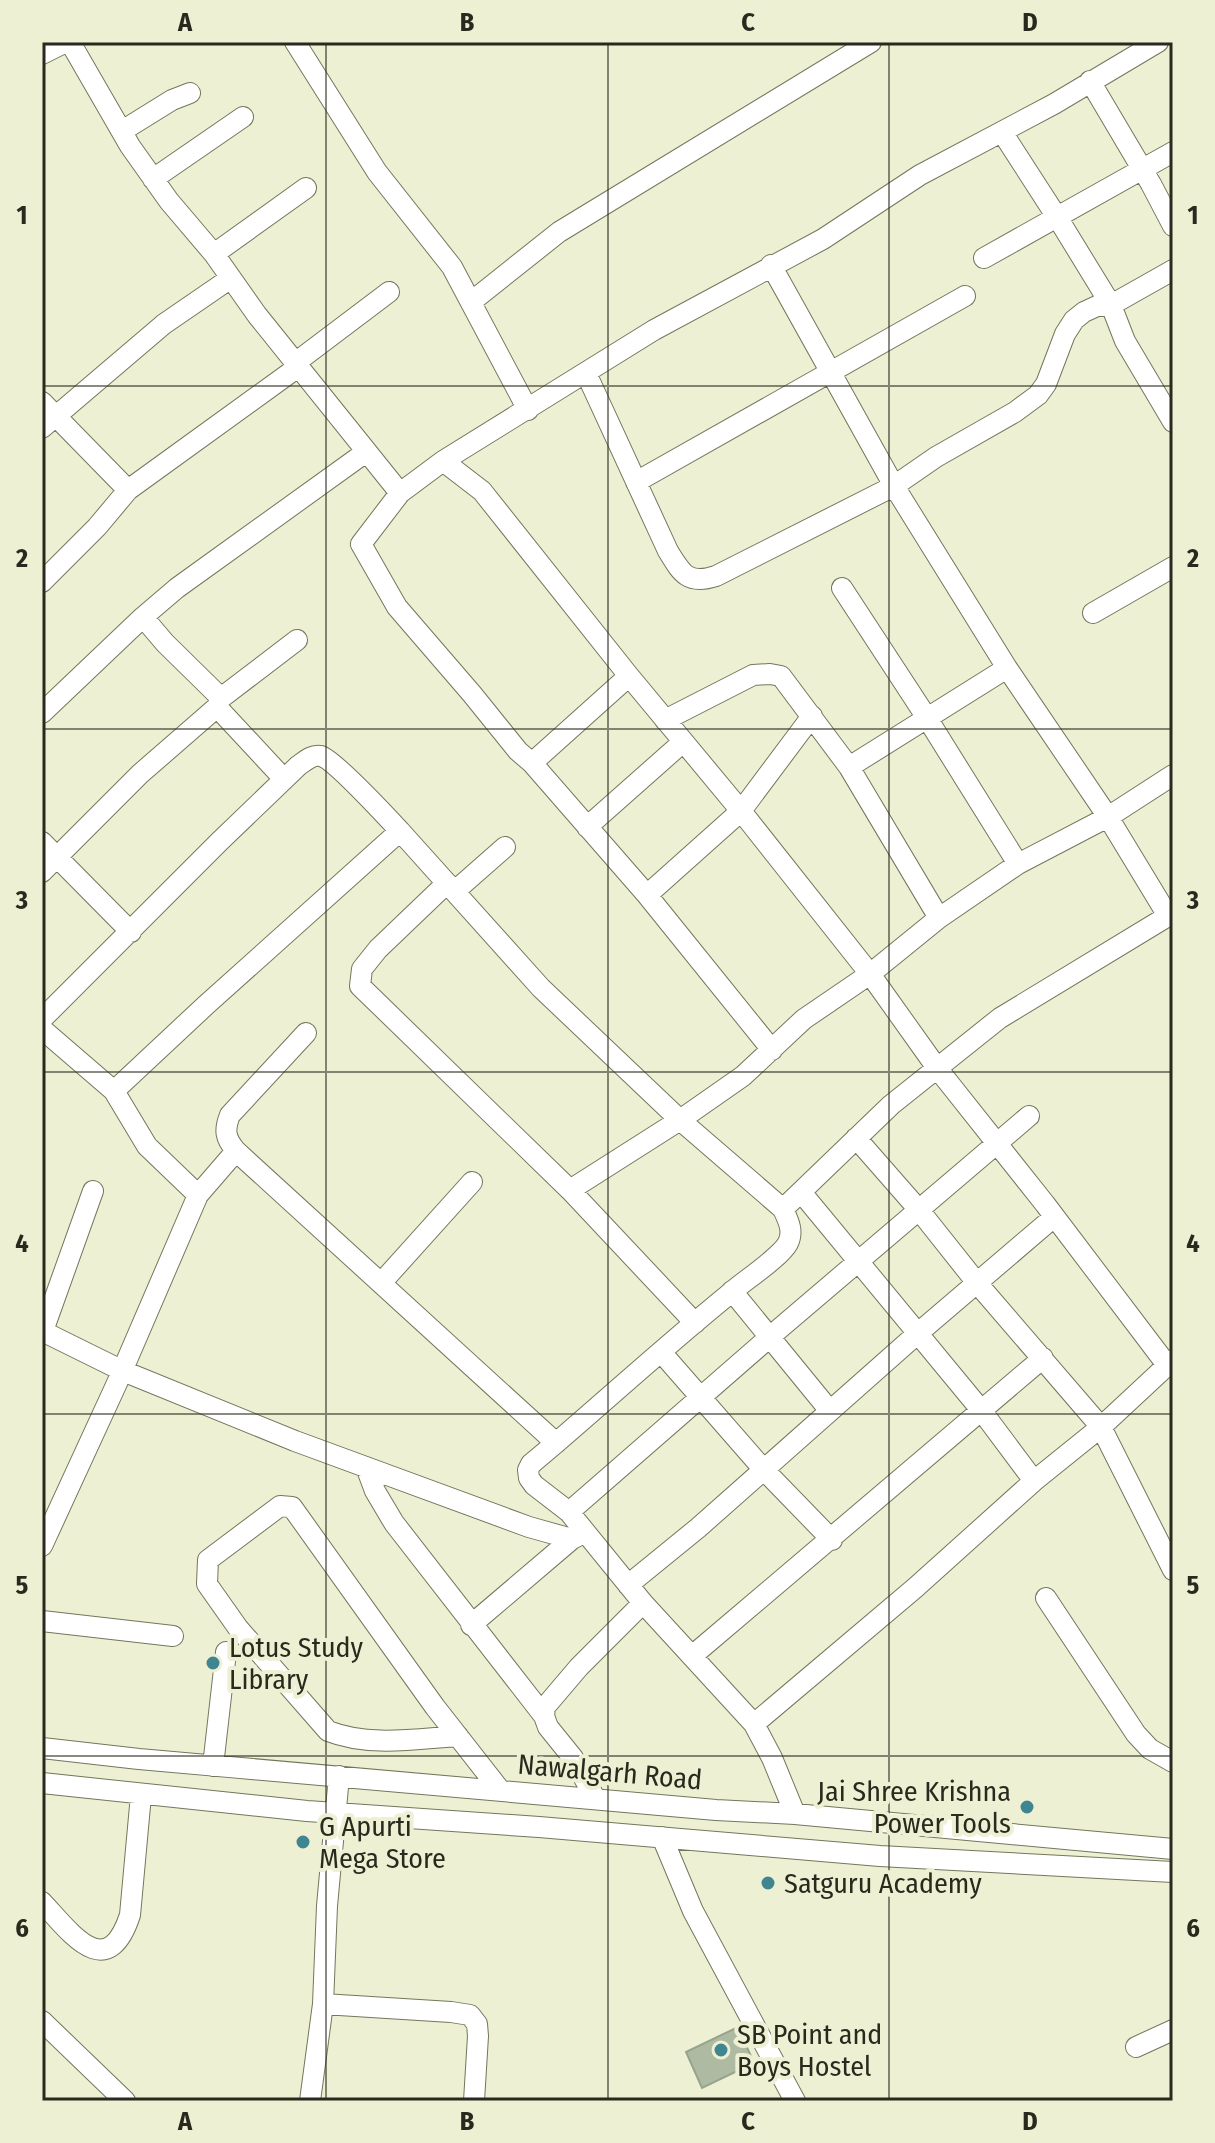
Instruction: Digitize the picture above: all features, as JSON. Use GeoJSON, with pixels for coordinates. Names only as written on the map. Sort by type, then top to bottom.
{"type":"FeatureCollection","features":[{"type":"Feature","properties":{"kind":"street"},"geometry":{"type":"LineString","coordinates":[[42,54],[68,42],[130,146],[169,201],[214,254],[296,365],[400,493]]}},
{"type":"Feature","properties":{"kind":"street"},"geometry":{"type":"LineString","coordinates":[[295,42],[377,172],[452,267],[528,410]]}},
{"type":"Feature","properties":{"kind":"street"},"geometry":{"type":"LineString","coordinates":[[471,302],[559,232],[871,42]]}},
{"type":"Feature","properties":{"kind":"street"},"geometry":{"type":"LineString","coordinates":[[772,1050],[647,895],[532,763],[518,751],[397,607],[361,544],[400,493],[443,461],[654,330],[823,239],[920,175],[1054,104],[1158,42]]}},
{"type":"Feature","properties":{"kind":"street"},"geometry":{"type":"LineString","coordinates":[[1090,81],[1173,226]]}},
{"type":"Feature","properties":{"kind":"street"},"geometry":{"type":"LineString","coordinates":[[122,131],[172,100],[190,93]]}},
{"type":"Feature","properties":{"kind":"street"},"geometry":{"type":"LineString","coordinates":[[153,179],[243,117]]}},
{"type":"Feature","properties":{"kind":"street"},"geometry":{"type":"LineString","coordinates":[[1002,132],[1111,305],[1125,341],[1173,422]]}},
{"type":"Feature","properties":{"kind":"street"},"geometry":{"type":"LineString","coordinates":[[984,258],[1173,152]]}},
{"type":"Feature","properties":{"kind":"street"},"geometry":{"type":"LineString","coordinates":[[214,254],[306,188]]}},
{"type":"Feature","properties":{"kind":"street"},"geometry":{"type":"LineString","coordinates":[[771,265],[894,486],[1007,668],[1171,914],[1000,1018],[891,1105],[783,1209]]}},
{"type":"Feature","properties":{"kind":"street"},"geometry":{"type":"LineString","coordinates":[[586,373],[668,551],[688,577],[700,581],[716,576],[894,486],[1015,412],[1038,395],[1051,375],[1065,334],[1074,320],[1097,306],[1111,305],[1173,270]]}},
{"type":"Feature","properties":{"kind":"street"},"geometry":{"type":"LineString","coordinates":[[128,490],[46,415],[164,324],[231,278]]}},
{"type":"Feature","properties":{"kind":"street"},"geometry":{"type":"LineString","coordinates":[[42,582],[97,527],[128,490],[389,292]]}},
{"type":"Feature","properties":{"kind":"street"},"geometry":{"type":"LineString","coordinates":[[636,482],[965,296]]}},
{"type":"Feature","properties":{"kind":"street"},"geometry":{"type":"LineString","coordinates":[[42,713],[177,588],[366,452]]}},
{"type":"Feature","properties":{"kind":"street"},"geometry":{"type":"LineString","coordinates":[[443,461],[482,491],[741,811],[870,974],[937,1068],[1170,1363],[1101,1427],[1034,1481],[915,1588],[754,1724]]}},
{"type":"Feature","properties":{"kind":"street"},"geometry":{"type":"LineString","coordinates":[[1093,613],[1173,567]]}},
{"type":"Feature","properties":{"kind":"street"},"geometry":{"type":"LineString","coordinates":[[842,588],[1018,864]]}},
{"type":"Feature","properties":{"kind":"street"},"geometry":{"type":"LineString","coordinates":[[143,617],[284,779]]}},
{"type":"Feature","properties":{"kind":"street"},"geometry":{"type":"LineString","coordinates":[[42,872],[140,774],[219,702],[297,640]]}},
{"type":"Feature","properties":{"kind":"street"},"geometry":{"type":"LineString","coordinates":[[849,767],[1007,668]]}},
{"type":"Feature","properties":{"kind":"street"},"geometry":{"type":"LineString","coordinates":[[665,720],[753,675],[781,676],[849,767],[939,918]]}},
{"type":"Feature","properties":{"kind":"street"},"geometry":{"type":"LineString","coordinates":[[532,763],[629,676]]}},
{"type":"Feature","properties":{"kind":"street"},"geometry":{"type":"LineString","coordinates":[[647,895],[741,811],[812,716]]}},
{"type":"Feature","properties":{"kind":"street"},"geometry":{"type":"LineString","coordinates":[[587,827],[683,742]]}},
{"type":"Feature","properties":{"kind":"street"},"geometry":{"type":"LineString","coordinates":[[42,1019],[284,779],[311,756],[320,756],[339,770],[400,831],[541,988],[680,1120],[783,1209],[790,1222],[788,1245],[531,1464],[528,1470],[534,1485],[569,1512],[578,1535],[628,1585],[754,1724],[795,1814]]}},
{"type":"Feature","properties":{"kind":"street"},"geometry":{"type":"LineString","coordinates":[[570,1190],[743,1076],[804,1019],[870,974],[939,918],[1018,864],[1108,817],[1173,775]]}},
{"type":"Feature","properties":{"kind":"street"},"geometry":{"type":"LineString","coordinates":[[114,1091],[400,831]]}},
{"type":"Feature","properties":{"kind":"street"},"geometry":{"type":"LineString","coordinates":[[42,842],[131,932]]}},
{"type":"Feature","properties":{"kind":"street"},"geometry":{"type":"LineString","coordinates":[[505,847],[451,887],[378,949],[362,969],[360,986],[570,1190],[695,1323]]}},
{"type":"Feature","properties":{"kind":"street"},"geometry":{"type":"LineString","coordinates":[[42,1029],[114,1091],[147,1146],[198,1195]]}},
{"type":"Feature","properties":{"kind":"street"},"geometry":{"type":"LineString","coordinates":[[306,1033],[230,1115],[225,1127],[228,1141],[556,1443]]}},
{"type":"Feature","properties":{"kind":"street"},"geometry":{"type":"LineString","coordinates":[[569,1512],[1029,1116]]}},
{"type":"Feature","properties":{"kind":"street"},"geometry":{"type":"LineString","coordinates":[[856,1138],[1101,1427],[1173,1570]]}},
{"type":"Feature","properties":{"kind":"street"},"geometry":{"type":"LineString","coordinates":[[42,1546],[123,1371],[198,1195],[236,1151]]}},
{"type":"Feature","properties":{"kind":"street"},"geometry":{"type":"LineString","coordinates":[[382,1282],[472,1182]]}},
{"type":"Feature","properties":{"kind":"street"},"geometry":{"type":"LineString","coordinates":[[93,1191],[42,1331],[123,1371],[295,1441],[529,1527],[578,1535]]}},
{"type":"Feature","properties":{"kind":"street"},"geometry":{"type":"LineString","coordinates":[[801,1192],[981,1410],[1034,1481]]}},
{"type":"Feature","properties":{"kind":"street"},"geometry":{"type":"LineString","coordinates":[[628,1585],[698,1528],[1054,1217]]}},
{"type":"Feature","properties":{"kind":"street"},"geometry":{"type":"LineString","coordinates":[[732,1291],[830,1411]]}},
{"type":"Feature","properties":{"kind":"street"},"geometry":{"type":"LineString","coordinates":[[661,1352],[764,1470],[832,1540]]}},
{"type":"Feature","properties":{"kind":"street"},"geometry":{"type":"LineString","coordinates":[[692,1656],[1043,1358]]}},
{"type":"Feature","properties":{"kind":"street"},"geometry":{"type":"LineString","coordinates":[[366,1467],[375,1491],[394,1523],[544,1716],[548,1727],[573,1758],[595,1798]]}},
{"type":"Feature","properties":{"kind":"street"},"geometry":{"type":"LineString","coordinates":[[458,1736],[371,1741],[348,1739],[328,1731],[238,1628],[207,1584],[208,1560],[280,1506],[292,1507],[500,1790]]}},
{"type":"Feature","properties":{"kind":"street"},"geometry":{"type":"LineString","coordinates":[[471,1625],[578,1535]]}},
{"type":"Feature","properties":{"kind":"street"},"geometry":{"type":"LineString","coordinates":[[1046,1598],[1136,1734],[1150,1749],[1173,1762]]}},
{"type":"Feature","properties":{"kind":"street"},"geometry":{"type":"LineString","coordinates":[[544,1716],[550,1699],[643,1603]]}},
{"type":"Feature","properties":{"kind":"street"},"geometry":{"type":"LineString","coordinates":[[42,1621],[173,1636]]}},
{"type":"Feature","properties":{"kind":"street"},"geometry":{"type":"LineString","coordinates":[[213,1766],[226,1652]]}},
{"type":"Feature","properties":{"kind":"street","name":"Nawalgarh Road"},"geometry":{"type":"LineString","coordinates":[[42,1748],[213,1766],[1173,1849]]}},
{"type":"Feature","properties":{"kind":"street"},"geometry":{"type":"LineString","coordinates":[[310,2101],[323,2004],[327,1906],[339,1776]]}},
{"type":"Feature","properties":{"kind":"street"},"geometry":{"type":"LineString","coordinates":[[42,1783],[337,1813],[880,1856],[1173,1872]]}},
{"type":"Feature","properties":{"kind":"street"},"geometry":{"type":"LineString","coordinates":[[42,1902],[81,1943],[95,1951],[105,1950],[116,1942],[126,1929],[130,1915],[141,1795]]}},
{"type":"Feature","properties":{"kind":"street"},"geometry":{"type":"LineString","coordinates":[[662,1837],[693,1911],[795,2101]]}},
{"type":"Feature","properties":{"kind":"street"},"geometry":{"type":"LineString","coordinates":[[323,2004],[470,2015],[477,2024],[478,2036],[474,2101]]}},
{"type":"Feature","properties":{"kind":"street"},"geometry":{"type":"LineString","coordinates":[[43,2024],[121,2100]]}},
{"type":"Feature","properties":{"kind":"street"},"geometry":{"type":"LineString","coordinates":[[1136,2047],[1173,2030]]}},
{"type":"Feature","properties":{"kind":"building"},"geometry":{"type":"Polygon","coordinates":[[[738,2027],[754,2063],[702,2088],[686,2052],[738,2027]]]}},
{"type":"Feature","properties":{"kind":"place","name":"Lotus Study Library"},"geometry":{"type":"Point","coordinates":[213,1663]}},
{"type":"Feature","properties":{"kind":"place","name":"Jai Shree Krishna Power Tools"},"geometry":{"type":"Point","coordinates":[1027,1807]}},
{"type":"Feature","properties":{"kind":"place","name":"G Apurti Mega Store"},"geometry":{"type":"Point","coordinates":[303,1842]}},
{"type":"Feature","properties":{"kind":"place","name":"Satguru Academy"},"geometry":{"type":"Point","coordinates":[768,1883]}},
{"type":"Feature","properties":{"kind":"place","name":"SB Point and Boys Hostel"},"geometry":{"type":"Point","coordinates":[721,2050]}}]}
